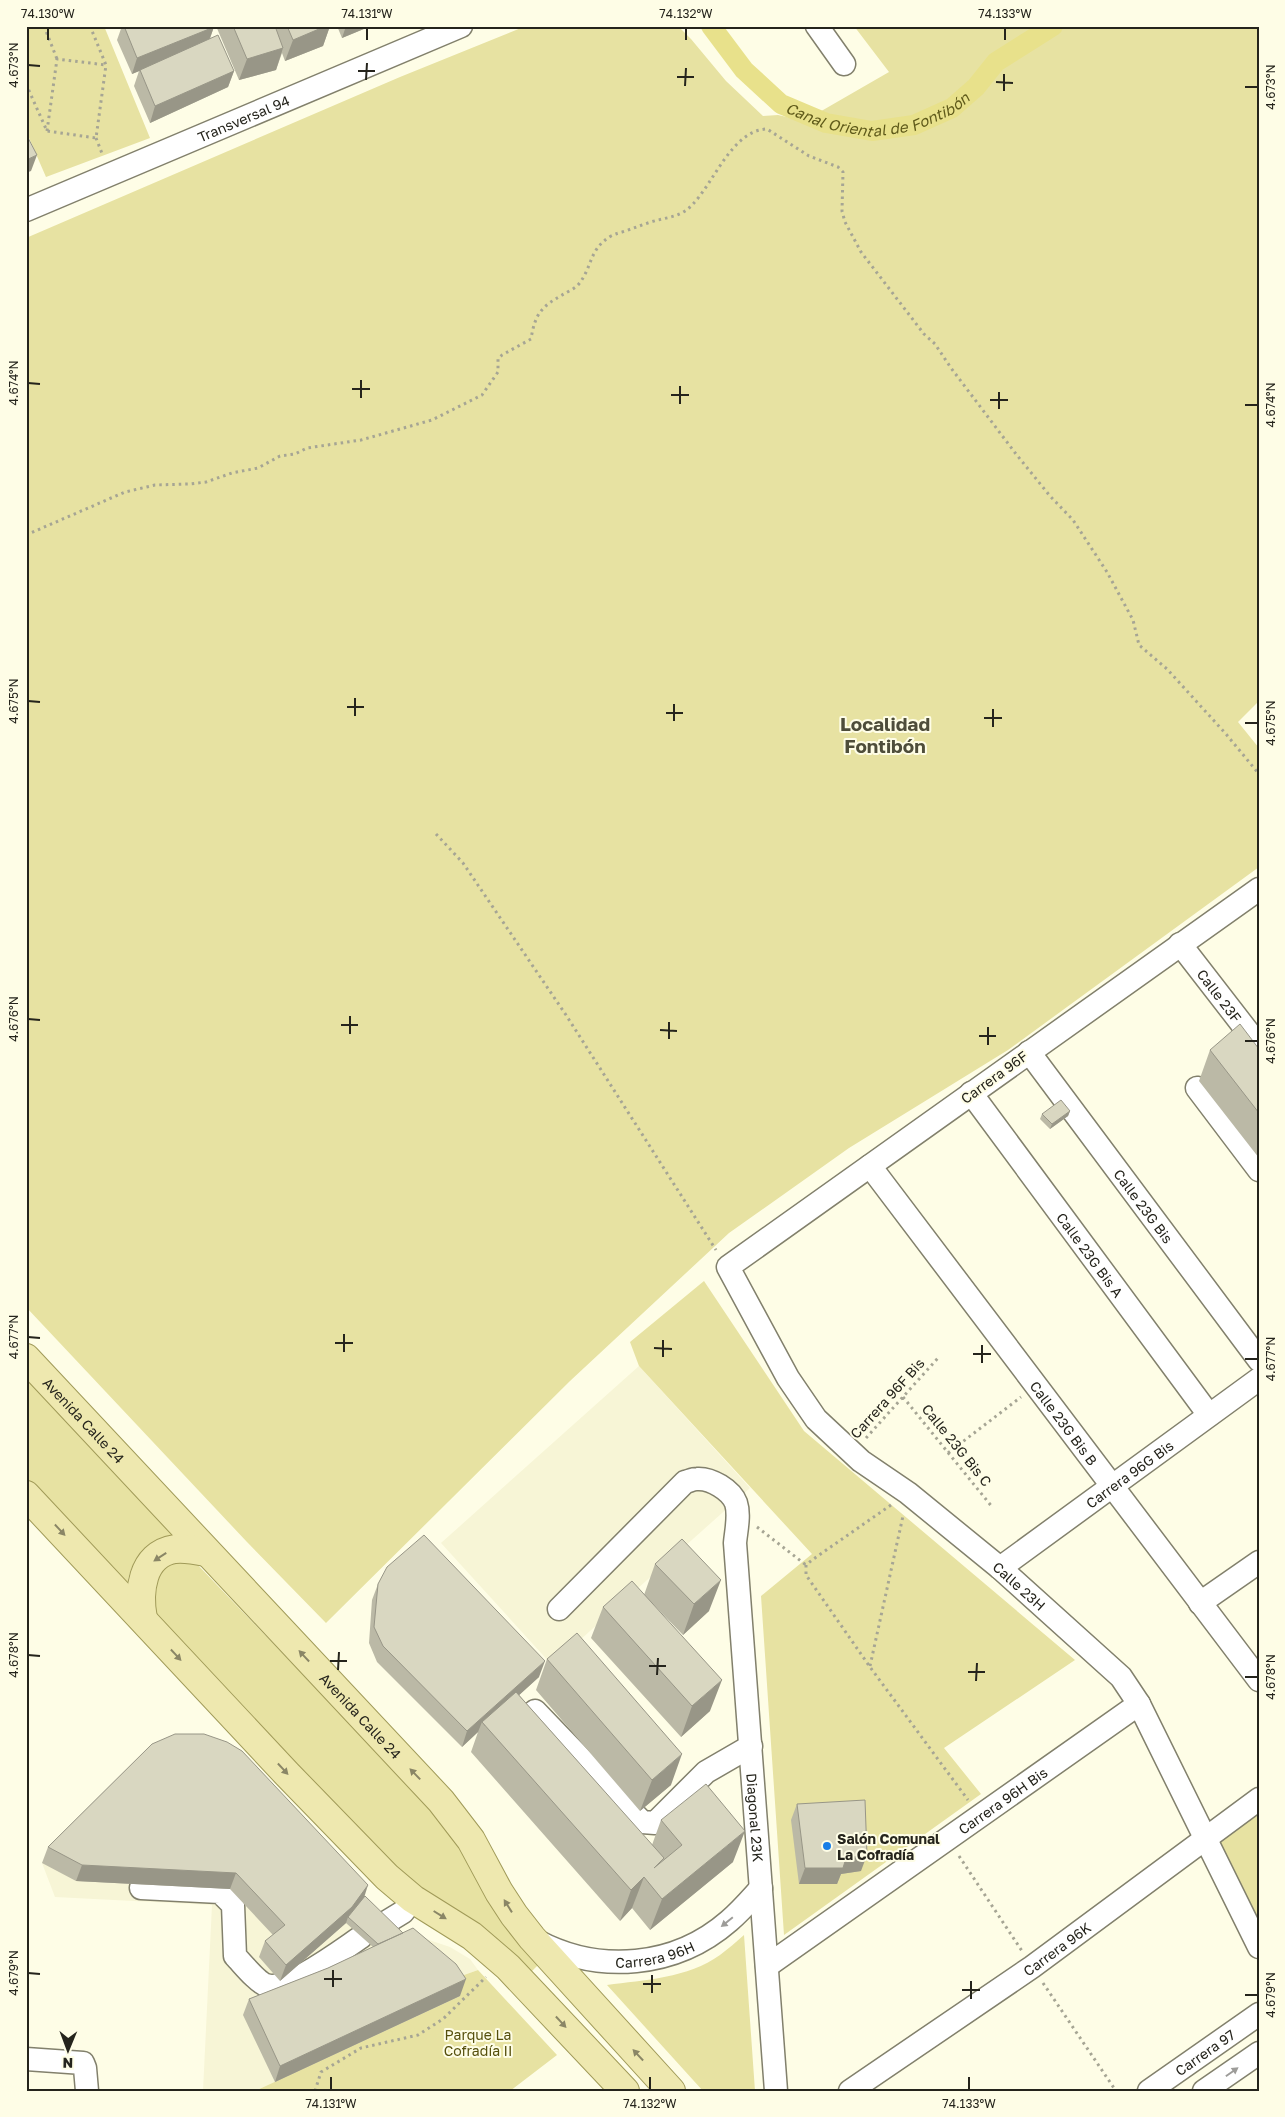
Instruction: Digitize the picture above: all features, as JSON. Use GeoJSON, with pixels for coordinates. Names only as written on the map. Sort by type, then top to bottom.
{"type":"FeatureCollection","features":[{"type":"Feature","properties":{"kind":"main road","name":"Avenida Calle 24"},"geometry":{"type":"LineString","coordinates":[[26,1358],[441,1801],[472,1840],[499,1892],[532,1938],[671,2091]]}},
{"type":"Feature","properties":{"kind":"main road"},"geometry":{"type":"LineString","coordinates":[[26,1495],[387,1877],[413,1899],[472,1936],[508,1967],[625,2091]]}},
{"type":"Feature","properties":{"kind":"main road"},"geometry":{"type":"LineString","coordinates":[[143,1619],[140,1592],[143,1577],[149,1565],[161,1554],[173,1550],[206,1552]]}},
{"type":"Feature","properties":{"kind":"street","name":"Transversal 94"},"geometry":{"type":"LineString","coordinates":[[26,210],[461,26]]}},
{"type":"Feature","properties":{"kind":"street"},"geometry":{"type":"LineString","coordinates":[[817,26],[844,64]]}},
{"type":"Feature","properties":{"kind":"street","name":"Carrera 96F"},"geometry":{"type":"LineString","coordinates":[[728,1267],[1259,889]]}},
{"type":"Feature","properties":{"kind":"street","name":"Calle 23F"},"geometry":{"type":"LineString","coordinates":[[1180,944],[1259,1046]]}},
{"type":"Feature","properties":{"kind":"street","name":"Calle 23G Bis"},"geometry":{"type":"LineString","coordinates":[[1028,1052],[1259,1360]]}},
{"type":"Feature","properties":{"kind":"street"},"geometry":{"type":"LineString","coordinates":[[1197,1088],[1259,1170]]}},
{"type":"Feature","properties":{"kind":"street","name":"Calle 23G Bis A"},"geometry":{"type":"LineString","coordinates":[[971,1093],[1210,1415]]}},
{"type":"Feature","properties":{"kind":"street","name":"Calle 23G Bis B"},"geometry":{"type":"LineString","coordinates":[[870,1166],[1259,1680]]}},
{"type":"Feature","properties":{"kind":"street","name":"Calle 23H"},"geometry":{"type":"LineString","coordinates":[[728,1267],[788,1378],[816,1419],[852,1453],[908,1493],[1000,1568],[1121,1677],[1139,1704],[1259,1947]]}},
{"type":"Feature","properties":{"kind":"street","name":"Carrera 96G Bis"},"geometry":{"type":"LineString","coordinates":[[1000,1568],[1259,1379]]}},
{"type":"Feature","properties":{"kind":"street"},"geometry":{"type":"LineString","coordinates":[[559,1609],[685,1482],[698,1479],[711,1481],[725,1489],[735,1501],[737,1511]]}},
{"type":"Feature","properties":{"kind":"street","name":"Diagonal 23K"},"geometry":{"type":"LineString","coordinates":[[737,1511],[735,1543],[776,2091]]}},
{"type":"Feature","properties":{"kind":"street"},"geometry":{"type":"LineString","coordinates":[[1200,1603],[1259,1562]]}},
{"type":"Feature","properties":{"kind":"street","name":"Carrera 96H Bis"},"geometry":{"type":"LineString","coordinates":[[767,1966],[1139,1704]]}},
{"type":"Feature","properties":{"kind":"street"},"geometry":{"type":"LineString","coordinates":[[535,1711],[642,1822],[648,1824],[654,1823],[706,1772],[751,1746]]}},
{"type":"Feature","properties":{"kind":"street","name":"Carrera 96K"},"geometry":{"type":"LineString","coordinates":[[850,2091],[1032,1967],[1259,1800]]}},
{"type":"Feature","properties":{"kind":"street"},"geometry":{"type":"LineString","coordinates":[[141,1888],[220,1892],[233,1905],[235,1914],[235,1956],[264,1984],[273,1986],[301,1976],[361,1937]]}},
{"type":"Feature","properties":{"kind":"street","name":"Carrera 96H"},"geometry":{"type":"LineString","coordinates":[[532,1938],[558,1952],[581,1959],[614,1963],[642,1961],[669,1954],[702,1940],[729,1921],[761,1888]]}},
{"type":"Feature","properties":{"kind":"street"},"geometry":{"type":"LineString","coordinates":[[385,1923],[403,1912],[413,1899]]}},
{"type":"Feature","properties":{"kind":"street","name":"Carrera 97"},"geometry":{"type":"LineString","coordinates":[[1149,2091],[1259,2014]]}},
{"type":"Feature","properties":{"kind":"street"},"geometry":{"type":"LineString","coordinates":[[1204,2091],[1259,2053]]}},
{"type":"Feature","properties":{"kind":"street"},"geometry":{"type":"LineString","coordinates":[[26,2059],[83,2063],[87,2091]]}},
{"type":"Feature","properties":{"kind":"path"},"geometry":{"type":"LineString","coordinates":[[44,26],[57,59],[47,131]]}},
{"type":"Feature","properties":{"kind":"path"},"geometry":{"type":"LineString","coordinates":[[47,131],[96,138],[106,66],[90,26]]}},
{"type":"Feature","properties":{"kind":"path"},"geometry":{"type":"LineString","coordinates":[[57,59],[106,66]]}},
{"type":"Feature","properties":{"kind":"path"},"geometry":{"type":"LineString","coordinates":[[26,84],[47,131]]}},
{"type":"Feature","properties":{"kind":"path"},"geometry":{"type":"LineString","coordinates":[[26,535],[125,492],[155,485],[206,482],[232,473],[247,472],[280,456],[295,454],[319,445],[361,440],[382,433],[397,431],[432,420],[462,406],[482,395],[498,372],[498,360],[502,355],[531,339],[536,318],[544,306],[576,287],[588,268],[591,256],[598,246],[613,235],[653,221],[682,214],[693,205],[717,170],[742,141],[752,132],[767,129],[801,151],[838,167],[843,172],[842,211],[845,222],[861,252],[924,334],[935,344],[950,368],[1022,461],[1050,496],[1073,520],[1107,572],[1133,620],[1139,645],[1167,669],[1221,727],[1259,774]]}},
{"type":"Feature","properties":{"kind":"path"},"geometry":{"type":"LineString","coordinates":[[436,834],[463,863],[566,1015],[703,1232],[728,1267]]}},
{"type":"Feature","properties":{"kind":"path","name":"Carrera 96F Bis"},"geometry":{"type":"LineString","coordinates":[[852,1453],[938,1358]]}},
{"type":"Feature","properties":{"kind":"path"},"geometry":{"type":"LineString","coordinates":[[948,1453],[1036,1386]]}},
{"type":"Feature","properties":{"kind":"path","name":"Calle 23G Bis C"},"geometry":{"type":"LineString","coordinates":[[903,1396],[994,1508]]}},
{"type":"Feature","properties":{"kind":"path"},"geometry":{"type":"LineString","coordinates":[[806,1565],[908,1493]]}},
{"type":"Feature","properties":{"kind":"path"},"geometry":{"type":"LineString","coordinates":[[870,1666],[908,1493]]}},
{"type":"Feature","properties":{"kind":"path"},"geometry":{"type":"LineString","coordinates":[[737,1511],[806,1565]]}},
{"type":"Feature","properties":{"kind":"path"},"geometry":{"type":"LineString","coordinates":[[806,1565],[806,1575],[980,1816]]}},
{"type":"Feature","properties":{"kind":"path"},"geometry":{"type":"LineString","coordinates":[[315,2091],[321,2072],[361,2048],[418,2035],[443,2019],[489,1973]]}},
{"type":"Feature","properties":{"kind":"shaded area"},"geometry":{"type":"Polygon","coordinates":[[[639,1366],[750,1488],[552,1665],[441,1543],[639,1366]]]}},
{"type":"Feature","properties":{"kind":"shaded area"},"geometry":{"type":"Polygon","coordinates":[[[146,1760],[407,1944],[423,1938],[450,1947],[470,1959],[478,1970],[450,1980],[460,1996],[255,2091],[203,2091],[212,1905],[55,1897],[42,1863],[146,1760]]]}},
{"type":"Feature","properties":{"kind":"green space"},"geometry":{"type":"Polygon","coordinates":[[[26,26],[104,26],[150,138],[46,177],[26,131],[26,26]]]}},
{"type":"Feature","properties":{"kind":"green space"},"geometry":{"type":"Polygon","coordinates":[[[526,26],[678,26],[726,81],[763,116],[778,115],[804,121],[889,72],[854,26],[1259,26],[1259,701],[1238,722],[1259,748],[1259,867],[1008,1050],[849,1148],[729,1233],[570,1381],[326,1623],[247,1542],[26,1307],[26,238],[400,77],[526,26]]]}},
{"type":"Feature","properties":{"kind":"green space"},"geometry":{"type":"Polygon","coordinates":[[[704,1281],[804,1431],[1075,1660],[944,1748],[981,1794],[784,1935],[761,1596],[812,1554],[639,1366],[630,1342],[704,1281]]]}},
{"type":"Feature","properties":{"kind":"green space"},"geometry":{"type":"Polygon","coordinates":[[[26,1373],[177,1536],[157,1543],[142,1553],[132,1567],[127,1587],[26,1479],[26,1373]]]}},
{"type":"Feature","properties":{"kind":"green space"},"geometry":{"type":"Polygon","coordinates":[[[166,1562],[195,1562],[443,1821],[539,1964],[529,1974],[399,1875],[158,1621],[150,1594],[166,1562]]]}},
{"type":"Feature","properties":{"kind":"green space"},"geometry":{"type":"Polygon","coordinates":[[[1259,1811],[1259,1924],[1216,1842],[1259,1811]]]}},
{"type":"Feature","properties":{"kind":"green space"},"geometry":{"type":"Polygon","coordinates":[[[744,1935],[755,2091],[703,2091],[607,1985],[665,1977],[694,1969],[720,1955],[744,1935]]]}},
{"type":"Feature","properties":{"kind":"green space","name":"Parque La Cofradía II"},"geometry":{"type":"Polygon","coordinates":[[[478,1970],[557,2055],[510,2091],[255,2091],[460,1996],[450,1980],[478,1970]]]}},
{"type":"Feature","properties":{"kind":"building"},"geometry":{"type":"Polygon","coordinates":[[[124,26],[214,26],[214,27],[137,58],[124,26]]]}},
{"type":"Feature","properties":{"kind":"building"},"geometry":{"type":"Polygon","coordinates":[[[233,26],[275,26],[283,48],[247,59],[233,26]]]}},
{"type":"Feature","properties":{"kind":"building"},"geometry":{"type":"Polygon","coordinates":[[[287,26],[326,26],[293,40],[287,26]]]}},
{"type":"Feature","properties":{"kind":"building"},"geometry":{"type":"Polygon","coordinates":[[[218,35],[234,71],[155,106],[140,70],[218,35]]]}},
{"type":"Feature","properties":{"kind":"building"},"geometry":{"type":"Polygon","coordinates":[[[26,134],[37,155],[26,160],[26,134]]]}},
{"type":"Feature","properties":{"kind":"building"},"geometry":{"type":"Polygon","coordinates":[[[1240,1024],[1259,1049],[1259,1113],[1210,1050],[1240,1024]]]}},
{"type":"Feature","properties":{"kind":"building"},"geometry":{"type":"Polygon","coordinates":[[[1061,1100],[1070,1111],[1052,1124],[1042,1114],[1061,1100]]]}},
{"type":"Feature","properties":{"kind":"building"},"geometry":{"type":"Polygon","coordinates":[[[424,1535],[545,1661],[467,1731],[383,1646],[374,1627],[378,1584],[387,1567],[424,1535]]]}},
{"type":"Feature","properties":{"kind":"building"},"geometry":{"type":"Polygon","coordinates":[[[682,1539],[721,1580],[694,1604],[655,1564],[682,1539]]]}},
{"type":"Feature","properties":{"kind":"building"},"geometry":{"type":"Polygon","coordinates":[[[632,1581],[722,1680],[692,1706],[603,1607],[632,1581]]]}},
{"type":"Feature","properties":{"kind":"building"},"geometry":{"type":"Polygon","coordinates":[[[577,1633],[682,1754],[652,1780],[547,1659],[577,1633]]]}},
{"type":"Feature","properties":{"kind":"building"},"geometry":{"type":"Polygon","coordinates":[[[516,1692],[664,1858],[654,1868],[682,1845],[661,1820],[706,1784],[745,1831],[662,1899],[644,1877],[631,1890],[482,1722],[516,1692]]]}},
{"type":"Feature","properties":{"kind":"building"},"geometry":{"type":"Polygon","coordinates":[[[175,1734],[204,1734],[227,1742],[242,1751],[368,1885],[352,1907],[286,1965],[265,1941],[285,1925],[236,1873],[82,1865],[48,1847],[152,1744],[175,1734]]]}},
{"type":"Feature","properties":{"kind":"building","name":"Salón Comunal La Cofradía"},"geometry":{"type":"Polygon","coordinates":[[[865,1800],[867,1855],[846,1858],[843,1868],[805,1868],[797,1804],[865,1800]]]}},
{"type":"Feature","properties":{"kind":"building"},"geometry":{"type":"Polygon","coordinates":[[[365,1896],[403,1933],[378,1944],[348,1917],[365,1896]]]}},
{"type":"Feature","properties":{"kind":"building"},"geometry":{"type":"Polygon","coordinates":[[[413,1928],[456,1964],[466,1979],[280,2066],[249,1999],[328,1968],[413,1928]]]}},
{"type":"Feature","properties":{"kind":"waterway","name":"Canal Oriental de Fontibón"},"geometry":{"type":"LineString","coordinates":[[711,26],[744,70],[781,104],[826,123],[872,131],[914,125],[952,108],[976,87],[996,62],[1053,26]]}},
{"type":"Feature","properties":{"kind":"place","name":"Salón Comunal La Cofradía"},"geometry":{"type":"Point","coordinates":[827,1846]}},
{"type":"Feature","properties":{"kind":"district","name":"Localidad Fontibón"},"geometry":{"type":"Point","coordinates":[885,734]}}]}
